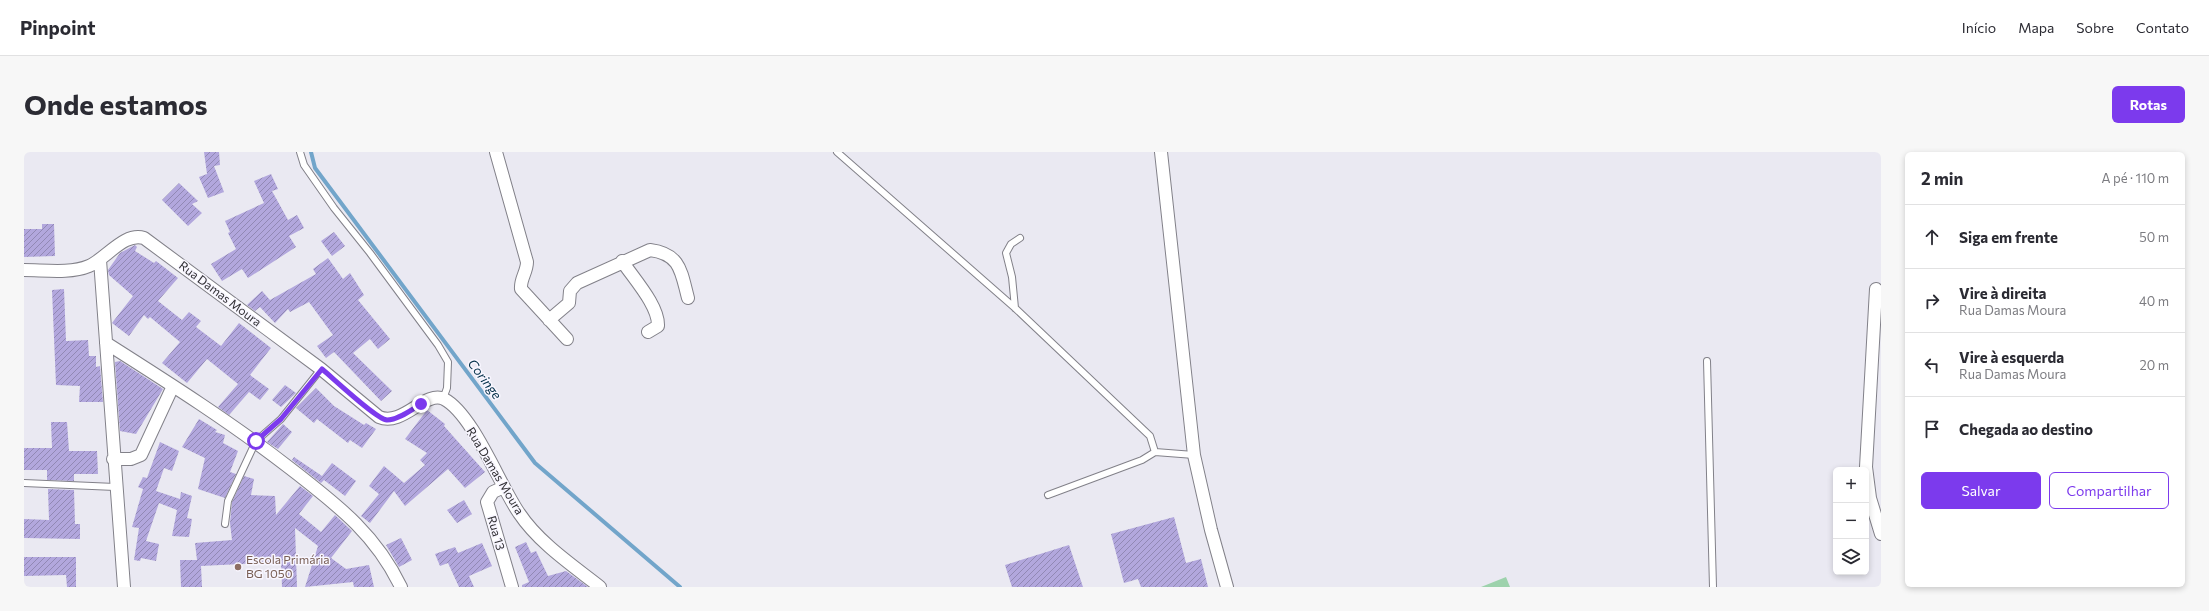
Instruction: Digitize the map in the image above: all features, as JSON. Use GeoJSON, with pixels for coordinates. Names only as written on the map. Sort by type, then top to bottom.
{"type":"FeatureCollection","features":[{"type":"Feature","properties":{"kind":"street"},"geometry":{"type":"LineString","coordinates":[[496,152],[527,262],[527,271],[520,284],[521,289],[567,339]]}},
{"type":"Feature","properties":{"kind":"street"},"geometry":{"type":"LineString","coordinates":[[1160,152],[1194,455],[1211,530],[1227,587]]}},
{"type":"Feature","properties":{"kind":"street","name":"Rua Damas Moura"},"geometry":{"type":"LineString","coordinates":[[100,260],[134,236],[144,238],[322,369],[372,411],[386,420],[394,419],[432,399],[443,399],[453,406],[480,442],[519,514],[542,540],[600,587]]}},
{"type":"Feature","properties":{"kind":"street"},"geometry":{"type":"LineString","coordinates":[[549,320],[569,303],[570,291],[577,283],[622,261],[650,250],[663,251],[672,257],[680,267],[688,298]]}},
{"type":"Feature","properties":{"kind":"street"},"geometry":{"type":"LineString","coordinates":[[24,270],[73,269],[87,267],[100,260],[115,488],[124,587]]}},
{"type":"Feature","properties":{"kind":"street"},"geometry":{"type":"LineString","coordinates":[[622,261],[639,287],[651,301],[659,319],[658,326],[648,332]]}},
{"type":"Feature","properties":{"kind":"street"},"geometry":{"type":"LineString","coordinates":[[1876,289],[1876,384],[1866,467],[1876,495],[1881,534]]}},
{"type":"Feature","properties":{"kind":"street"},"geometry":{"type":"LineString","coordinates":[[106,343],[256,441],[340,507],[362,528],[382,553],[401,587]]}},
{"type":"Feature","properties":{"kind":"street"},"geometry":{"type":"LineString","coordinates":[[114,459],[132,459],[141,455],[173,386]]}},
{"type":"Feature","properties":{"kind":"street","name":"Rua 13"},"geometry":{"type":"LineString","coordinates":[[504,486],[494,492],[487,502],[512,587]]}},
{"type":"Feature","properties":{"kind":"lane"},"geometry":{"type":"LineString","coordinates":[[300,152],[304,165],[334,208],[370,253],[438,345],[448,362],[446,388],[443,399]]}},
{"type":"Feature","properties":{"kind":"lane"},"geometry":{"type":"LineString","coordinates":[[837,152],[1015,308],[1150,436],[1156,452]]}},
{"type":"Feature","properties":{"kind":"lane"},"geometry":{"type":"LineString","coordinates":[[1015,308],[1012,278],[1006,253],[1011,244],[1020,238]]}},
{"type":"Feature","properties":{"kind":"lane"},"geometry":{"type":"LineString","coordinates":[[1706,361],[1713,587]]}},
{"type":"Feature","properties":{"kind":"lane"},"geometry":{"type":"LineString","coordinates":[[225,524],[228,501],[256,441],[281,419],[322,369]]}},
{"type":"Feature","properties":{"kind":"lane"},"geometry":{"type":"LineString","coordinates":[[1048,495],[1142,460],[1156,452],[1194,455]]}},
{"type":"Feature","properties":{"kind":"lane"},"geometry":{"type":"LineString","coordinates":[[24,483],[115,488]]}},
{"type":"Feature","properties":{"kind":"green space"},"geometry":{"type":"Polygon","coordinates":[[[1506,577],[1510,587],[1481,587],[1506,577]]]}},
{"type":"Feature","properties":{"kind":"building"},"geometry":{"type":"Polygon","coordinates":[[[204,152],[219,152],[220,165],[214,166],[224,192],[208,198],[199,177],[207,174],[204,152]]]}},
{"type":"Feature","properties":{"kind":"building"},"geometry":{"type":"Polygon","coordinates":[[[271,174],[278,189],[272,191],[288,220],[297,215],[304,228],[289,236],[296,247],[248,278],[242,269],[222,281],[211,264],[236,249],[228,233],[230,232],[225,221],[264,203],[254,181],[271,174]]]}},
{"type":"Feature","properties":{"kind":"building"},"geometry":{"type":"Polygon","coordinates":[[[179,183],[198,201],[192,204],[202,213],[188,226],[162,200],[179,183]]]}},
{"type":"Feature","properties":{"kind":"building"},"geometry":{"type":"Polygon","coordinates":[[[42,224],[54,224],[55,256],[24,257],[24,229],[42,229],[42,224]]]}},
{"type":"Feature","properties":{"kind":"building"},"geometry":{"type":"Polygon","coordinates":[[[334,232],[345,246],[332,256],[321,241],[334,232]]]}},
{"type":"Feature","properties":{"kind":"building"},"geometry":{"type":"Polygon","coordinates":[[[135,245],[137,247],[135,251],[154,263],[156,261],[178,278],[158,301],[182,320],[189,312],[201,321],[196,327],[221,346],[239,323],[271,348],[250,375],[269,389],[260,400],[249,392],[229,415],[218,407],[238,384],[207,359],[187,383],[162,363],[180,342],[150,317],[148,319],[144,315],[129,336],[112,323],[133,296],[109,275],[108,270],[120,253],[135,245]]]}},
{"type":"Feature","properties":{"kind":"building"},"geometry":{"type":"Polygon","coordinates":[[[328,258],[343,279],[350,273],[364,295],[358,300],[390,339],[378,349],[370,339],[353,353],[392,391],[381,401],[334,352],[326,358],[317,346],[333,335],[309,302],[290,312],[288,309],[275,323],[260,307],[255,311],[247,305],[262,291],[270,300],[316,274],[313,269],[328,258]]]}},
{"type":"Feature","properties":{"kind":"building"},"geometry":{"type":"Polygon","coordinates":[[[64,289],[66,341],[88,340],[89,356],[96,356],[96,367],[100,366],[103,402],[79,402],[80,386],[56,385],[52,290],[64,289]]]}},
{"type":"Feature","properties":{"kind":"building"},"geometry":{"type":"Polygon","coordinates":[[[120,361],[163,389],[136,434],[120,431],[115,362],[120,361]]]}},
{"type":"Feature","properties":{"kind":"building"},"geometry":{"type":"Polygon","coordinates":[[[285,385],[296,393],[281,407],[272,400],[285,385]]]}},
{"type":"Feature","properties":{"kind":"building"},"geometry":{"type":"Polygon","coordinates":[[[316,388],[334,406],[364,425],[366,423],[376,429],[362,448],[350,440],[348,443],[317,419],[314,423],[296,408],[316,388]]]}},
{"type":"Feature","properties":{"kind":"building"},"geometry":{"type":"Polygon","coordinates":[[[427,410],[445,424],[444,426],[485,472],[465,488],[448,469],[405,506],[394,491],[370,523],[361,516],[379,494],[369,486],[384,466],[404,483],[425,465],[420,460],[427,453],[405,439],[427,410]]]}},
{"type":"Feature","properties":{"kind":"building"},"geometry":{"type":"Polygon","coordinates":[[[199,419],[217,430],[215,432],[225,435],[223,443],[238,451],[230,472],[236,474],[225,498],[198,489],[205,458],[182,447],[199,419]]]}},
{"type":"Feature","properties":{"kind":"building"},"geometry":{"type":"Polygon","coordinates":[[[51,422],[67,422],[69,451],[97,451],[98,474],[74,474],[74,481],[47,480],[47,470],[24,470],[24,448],[52,448],[51,422]]]}},
{"type":"Feature","properties":{"kind":"building"},"geometry":{"type":"Polygon","coordinates":[[[283,424],[292,432],[278,449],[267,442],[283,424]]]}},
{"type":"Feature","properties":{"kind":"building"},"geometry":{"type":"Polygon","coordinates":[[[160,442],[179,451],[172,471],[164,468],[156,491],[180,499],[181,492],[192,496],[187,518],[192,519],[189,537],[172,536],[177,510],[159,503],[146,541],[159,544],[156,561],[141,558],[140,561],[134,560],[139,528],[132,527],[143,489],[138,487],[143,477],[147,478],[160,442]]]}},
{"type":"Feature","properties":{"kind":"building"},"geometry":{"type":"Polygon","coordinates":[[[294,457],[322,476],[332,463],[356,481],[345,496],[324,480],[321,483],[292,460],[294,457]]]}},
{"type":"Feature","properties":{"kind":"building"},"geometry":{"type":"Polygon","coordinates":[[[244,476],[254,479],[251,495],[275,496],[276,515],[300,486],[313,496],[299,514],[321,532],[335,515],[352,531],[331,558],[346,569],[369,565],[374,587],[354,587],[353,582],[305,587],[318,546],[295,528],[297,587],[282,587],[281,562],[201,566],[202,587],[181,587],[180,560],[197,560],[195,543],[232,540],[230,523],[232,502],[244,476]]]}},
{"type":"Feature","properties":{"kind":"building"},"geometry":{"type":"Polygon","coordinates":[[[48,489],[74,490],[75,524],[80,524],[80,539],[24,538],[24,519],[49,520],[48,489]]]}},
{"type":"Feature","properties":{"kind":"building"},"geometry":{"type":"Polygon","coordinates":[[[464,500],[472,514],[457,523],[447,510],[464,500]]]}},
{"type":"Feature","properties":{"kind":"building"},"geometry":{"type":"Polygon","coordinates":[[[1174,517],[1186,563],[1201,559],[1208,587],[1141,587],[1138,579],[1124,583],[1111,534],[1174,517]]]}},
{"type":"Feature","properties":{"kind":"building"},"geometry":{"type":"Polygon","coordinates":[[[401,538],[412,560],[399,567],[386,545],[401,538]]]}},
{"type":"Feature","properties":{"kind":"building"},"geometry":{"type":"Polygon","coordinates":[[[526,542],[531,553],[536,551],[548,576],[566,571],[588,587],[522,587],[522,585],[529,582],[515,547],[526,542]]]}},
{"type":"Feature","properties":{"kind":"building"},"geometry":{"type":"Polygon","coordinates":[[[482,543],[492,566],[469,576],[474,587],[459,587],[448,563],[440,566],[435,554],[455,547],[458,553],[482,543]]]}},
{"type":"Feature","properties":{"kind":"building"},"geometry":{"type":"Polygon","coordinates":[[[1069,545],[1083,587],[1012,587],[1005,565],[1069,545]]]}},
{"type":"Feature","properties":{"kind":"building"},"geometry":{"type":"Polygon","coordinates":[[[24,557],[76,557],[76,587],[67,587],[66,575],[24,576],[24,557]]]}},
{"type":"Feature","properties":{"kind":"waterway","name":"Coringe"},"geometry":{"type":"LineString","coordinates":[[311,152],[315,168],[535,463],[680,587]]}},
{"type":"Feature","properties":{"kind":"place","name":"Escola Primária BG 1050"},"geometry":{"type":"Point","coordinates":[238,567]}},
{"type":"Feature","properties":{"kind":"route"},"geometry":{"type":"LineString","coordinates":[[256,441],[281,419],[298,396],[322,369],[379,417],[386,420],[394,419],[421,404]]}}]}
